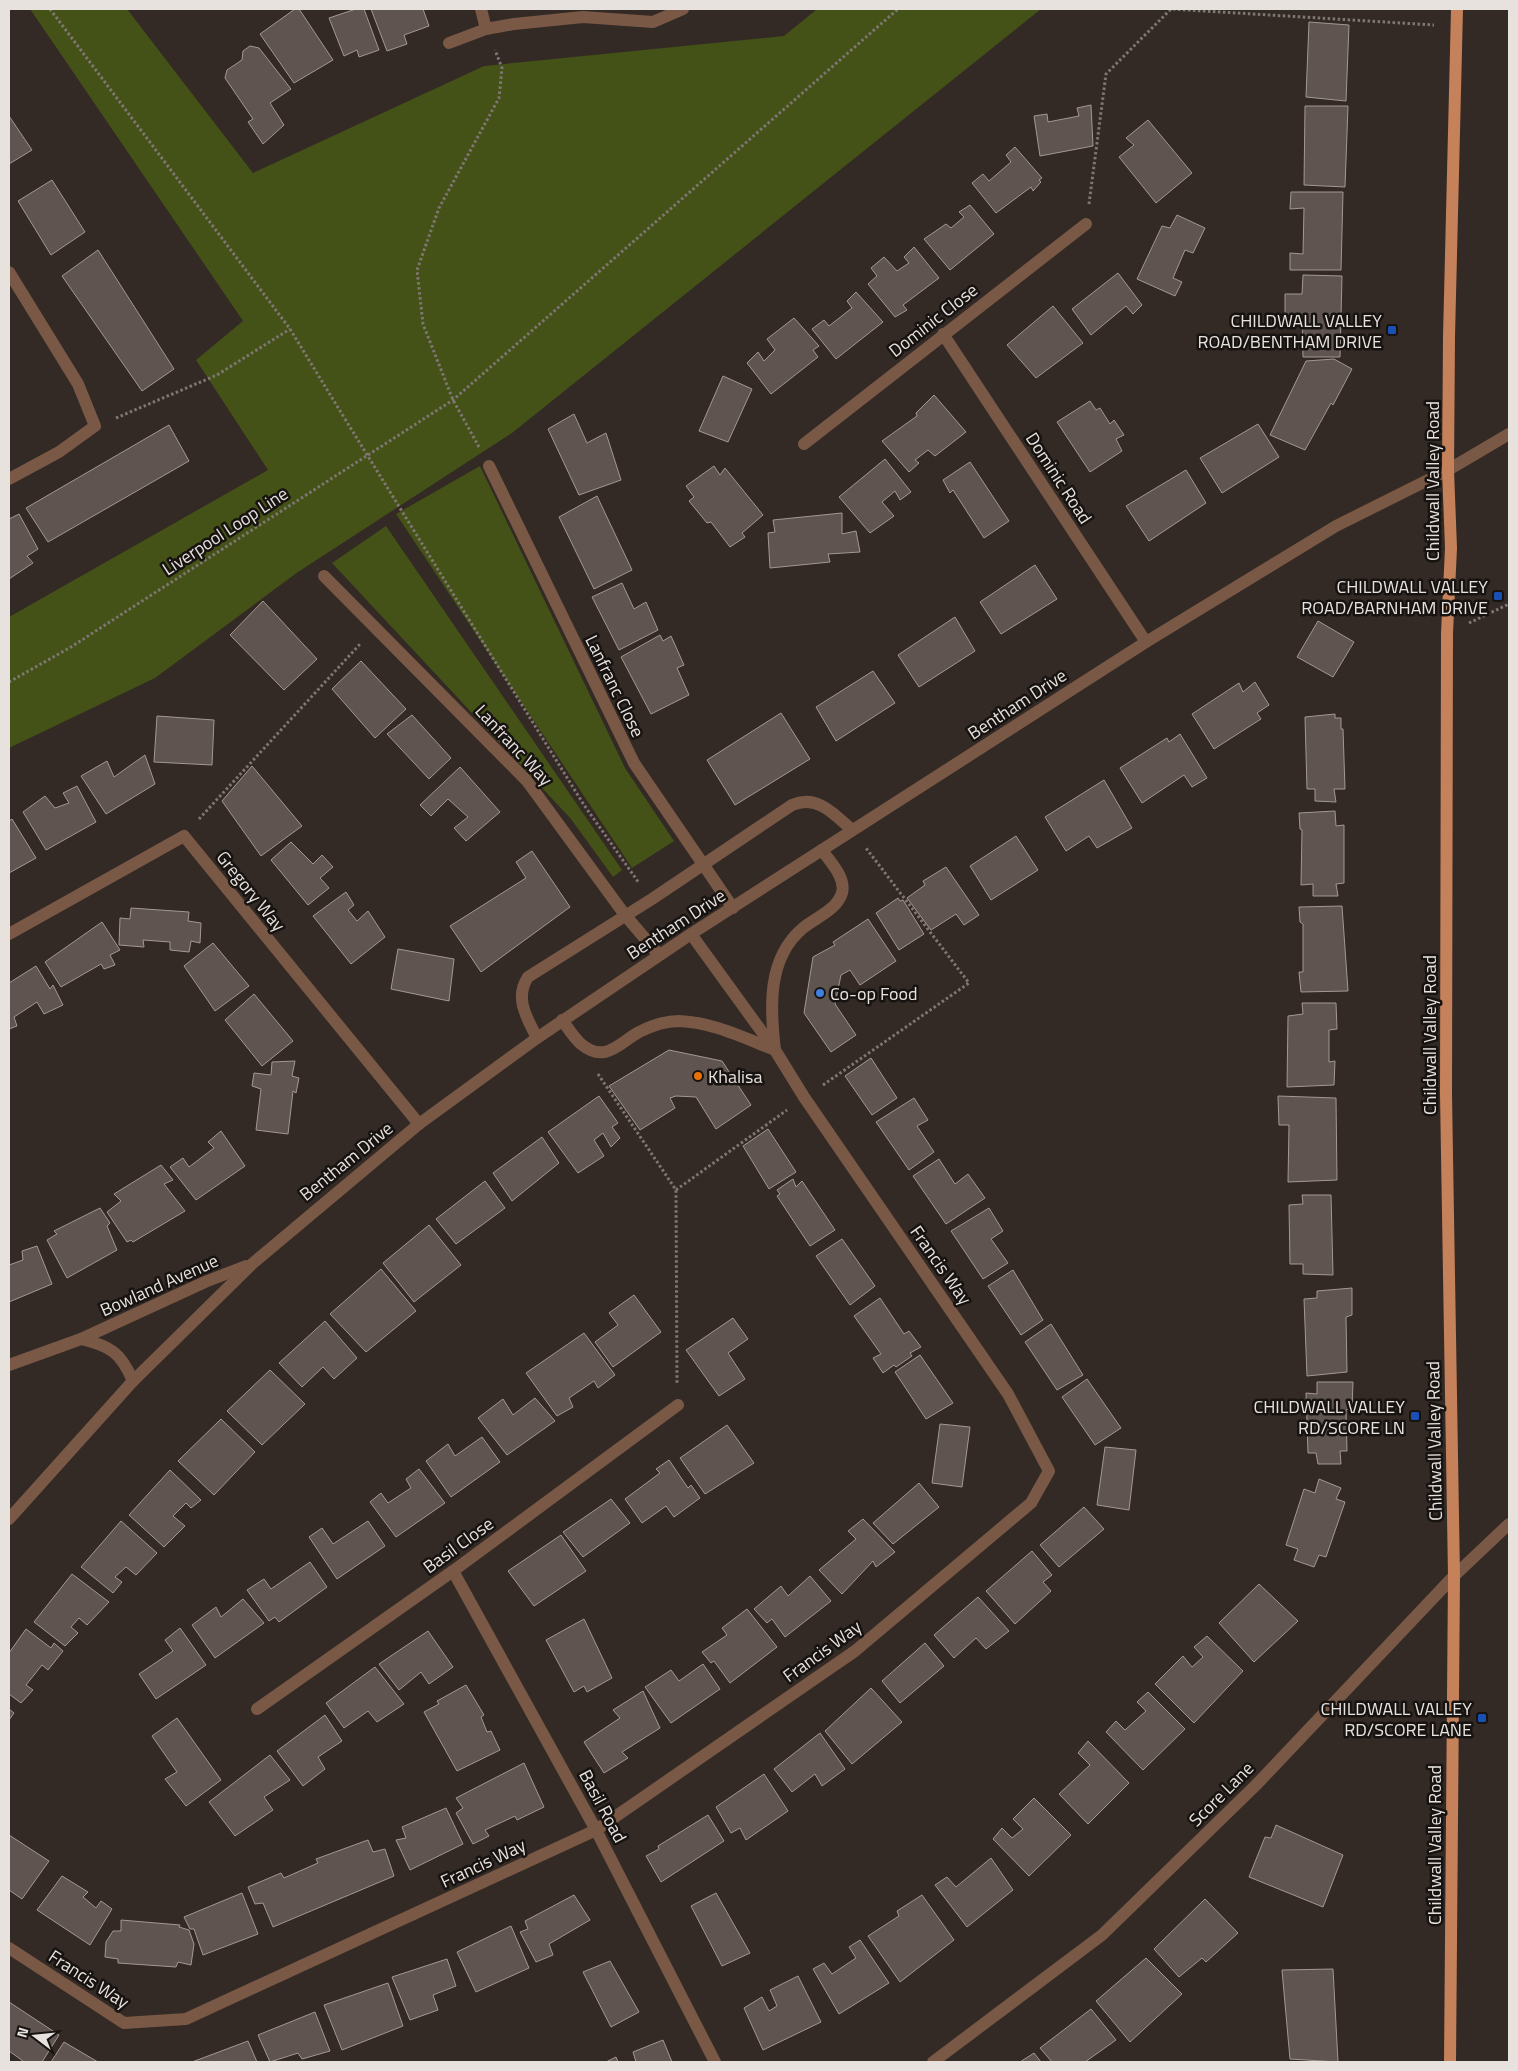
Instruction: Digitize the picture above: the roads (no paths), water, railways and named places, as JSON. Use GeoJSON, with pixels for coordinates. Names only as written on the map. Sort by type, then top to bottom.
{"type":"FeatureCollection","features":[{"type":"Feature","properties":{"kind":"main road","name":"Childwall Valley Road"},"geometry":{"type":"LineString","coordinates":[[1450,2062],[1454,1576],[1446,1094],[1447,633],[1451,548],[1448,470],[1456,9]]}},
{"type":"Feature","properties":{"kind":"street"},"geometry":{"type":"LineString","coordinates":[[481,9],[486,29]]}},
{"type":"Feature","properties":{"kind":"street"},"geometry":{"type":"LineString","coordinates":[[449,43],[486,29],[514,24],[582,17],[653,22],[683,9]]}},
{"type":"Feature","properties":{"kind":"street","name":"Dominic Close"},"geometry":{"type":"LineString","coordinates":[[804,444],[1086,224]]}},
{"type":"Feature","properties":{"kind":"street"},"geometry":{"type":"LineString","coordinates":[[9,272],[78,384],[95,426],[59,452],[9,479]]}},
{"type":"Feature","properties":{"kind":"street","name":"Dominic Road"},"geometry":{"type":"LineString","coordinates":[[943,334],[1146,642]]}},
{"type":"Feature","properties":{"kind":"street","name":"Bentham Drive"},"geometry":{"type":"LineString","coordinates":[[9,1518],[132,1381],[252,1264],[419,1124],[536,1038],[691,934],[1146,642],[1336,526],[1448,470],[1509,434]]}},
{"type":"Feature","properties":{"kind":"street","name":"Lanfranc Close"},"geometry":{"type":"LineString","coordinates":[[489,466],[634,763],[733,908]]}},
{"type":"Feature","properties":{"kind":"street","name":"Lanfranc Way"},"geometry":{"type":"LineString","coordinates":[[324,576],[527,781],[625,915],[659,955]]}},
{"type":"Feature","properties":{"kind":"street"},"geometry":{"type":"LineString","coordinates":[[536,1038],[523,1007],[521,996],[523,984],[528,977],[652,899],[799,802],[819,804],[852,830]]}},
{"type":"Feature","properties":{"kind":"street","name":"Gregory Way"},"geometry":{"type":"LineString","coordinates":[[9,934],[184,836],[419,1124]]}},
{"type":"Feature","properties":{"kind":"street"},"geometry":{"type":"LineString","coordinates":[[562,1020],[581,1044],[602,1052],[612,1051],[638,1033],[658,1024],[678,1021],[700,1023],[775,1050],[772,993],[779,964],[792,939],[802,928],[833,907],[842,895],[842,882],[838,873],[822,850]]}},
{"type":"Feature","properties":{"kind":"street","name":"Francis Way"},"geometry":{"type":"LineString","coordinates":[[9,1948],[124,2023],[186,2018],[596,1830],[855,1651],[1031,1503],[1049,1471],[1008,1394],[804,1097],[775,1050],[691,934]]}},
{"type":"Feature","properties":{"kind":"street","name":"Bowland Avenue"},"geometry":{"type":"LineString","coordinates":[[9,1365],[81,1339],[205,1282],[252,1264]]}},
{"type":"Feature","properties":{"kind":"street","name":"Bowland Avenue"},"geometry":{"type":"LineString","coordinates":[[81,1339],[95,1342],[119,1355],[132,1381]]}},
{"type":"Feature","properties":{"kind":"street","name":"Basil Close"},"geometry":{"type":"LineString","coordinates":[[257,1709],[454,1571],[678,1405]]}},
{"type":"Feature","properties":{"kind":"street","name":"Score Lane"},"geometry":{"type":"LineString","coordinates":[[933,2062],[1102,1935],[1256,1786],[1454,1576],[1509,1524]]}},
{"type":"Feature","properties":{"kind":"street","name":"Basil Road"},"geometry":{"type":"LineString","coordinates":[[454,1571],[596,1830],[715,2062]]}},
{"type":"Feature","properties":{"kind":"place","name":"CHILDWALL VALLEY ROAD/BENTHAM DRIVE"},"geometry":{"type":"Point","coordinates":[1392,330]}},
{"type":"Feature","properties":{"kind":"place","name":"CHILDWALL VALLEY ROAD/BARNHAM DRIVE"},"geometry":{"type":"Point","coordinates":[1498,596]}},
{"type":"Feature","properties":{"kind":"place","name":"Co-op Food"},"geometry":{"type":"Point","coordinates":[820,993]}},
{"type":"Feature","properties":{"kind":"place","name":"Khalisa"},"geometry":{"type":"Point","coordinates":[698,1076]}},
{"type":"Feature","properties":{"kind":"place","name":"CHILDWALL VALLEY RD/SCORE LN"},"geometry":{"type":"Point","coordinates":[1415,1416]}},
{"type":"Feature","properties":{"kind":"place","name":"CHILDWALL VALLEY RD/SCORE LANE"},"geometry":{"type":"Point","coordinates":[1482,1718]}}]}
